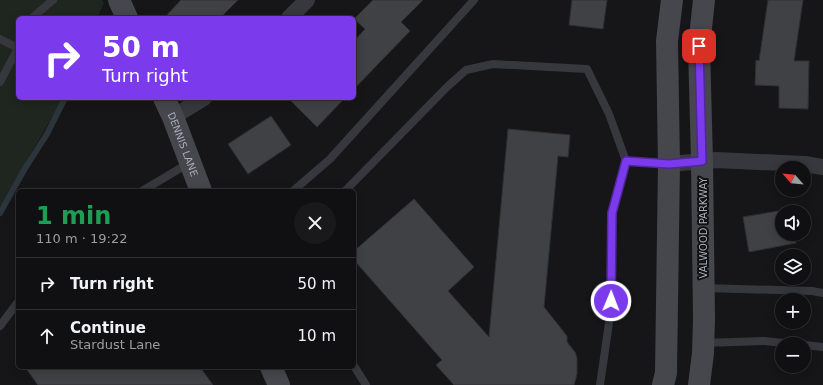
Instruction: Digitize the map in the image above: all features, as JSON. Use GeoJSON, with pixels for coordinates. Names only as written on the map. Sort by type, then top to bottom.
{"type":"FeatureCollection","features":[{"type":"Feature","properties":{"kind":"main road"},"geometry":{"type":"LineString","coordinates":[[119,0],[126,16]]}},
{"type":"Feature","properties":{"kind":"main road"},"geometry":{"type":"LineString","coordinates":[[663,385],[666,373],[669,164],[667,41],[672,0]]}},
{"type":"Feature","properties":{"kind":"main road","name":"VALWOOD PARKWAY"},"geometry":{"type":"LineString","coordinates":[[700,385],[704,353],[699,46],[704,0]]}},
{"type":"Feature","properties":{"kind":"main road","name":"DENNIS LANE"},"geometry":{"type":"LineString","coordinates":[[168,107],[200,189]]}},
{"type":"Feature","properties":{"kind":"main road"},"geometry":{"type":"LineString","coordinates":[[272,369],[279,385]]}},
{"type":"Feature","properties":{"kind":"street"},"geometry":{"type":"LineString","coordinates":[[291,16],[307,0]]}},
{"type":"Feature","properties":{"kind":"street"},"geometry":{"type":"LineString","coordinates":[[168,107],[196,100]]}},
{"type":"Feature","properties":{"kind":"street"},"geometry":{"type":"LineString","coordinates":[[669,164],[716,160],[805,164],[823,167]]}},
{"type":"Feature","properties":{"kind":"lane"},"geometry":{"type":"LineString","coordinates":[[34,16],[53,0]]}},
{"type":"Feature","properties":{"kind":"lane"},"geometry":{"type":"LineString","coordinates":[[295,189],[330,159],[474,0]]}},
{"type":"Feature","properties":{"kind":"lane"},"geometry":{"type":"LineString","coordinates":[[0,39],[16,47]]}},
{"type":"Feature","properties":{"kind":"lane"},"geometry":{"type":"LineString","coordinates":[[0,82],[16,52]]}},
{"type":"Feature","properties":{"kind":"lane"},"geometry":{"type":"LineString","coordinates":[[347,189],[466,70],[493,64],[587,69],[609,114],[626,161],[612,213],[610,316],[600,385]]}},
{"type":"Feature","properties":{"kind":"lane"},"geometry":{"type":"LineString","coordinates":[[626,161],[669,164]]}},
{"type":"Feature","properties":{"kind":"lane"},"geometry":{"type":"LineString","coordinates":[[145,189],[190,162]]}},
{"type":"Feature","properties":{"kind":"lane"},"geometry":{"type":"LineString","coordinates":[[703,288],[812,291],[823,293]]}},
{"type":"Feature","properties":{"kind":"lane"},"geometry":{"type":"LineString","coordinates":[[0,326],[16,305]]}},
{"type":"Feature","properties":{"kind":"lane"},"geometry":{"type":"LineString","coordinates":[[703,343],[764,341],[775,342]]}},
{"type":"Feature","properties":{"kind":"lane"},"geometry":{"type":"LineString","coordinates":[[811,346],[823,347]]}},
{"type":"Feature","properties":{"kind":"lane"},"geometry":{"type":"LineString","coordinates":[[356,369],[366,385]]}},
{"type":"Feature","properties":{"kind":"shaded area"},"geometry":{"type":"Polygon","coordinates":[[[0,0],[102,0],[104,3],[98,16],[16,16],[16,100],[61,100],[0,206],[0,0]]]}},
{"type":"Feature","properties":{"kind":"building"},"geometry":{"type":"Polygon","coordinates":[[[181,0],[238,0],[222,16],[166,16],[181,0]]]}},
{"type":"Feature","properties":{"kind":"building"},"geometry":{"type":"Polygon","coordinates":[[[373,0],[423,0],[401,22],[410,31],[356,87],[356,39],[365,29],[356,21],[356,17],[373,0]]]}},
{"type":"Feature","properties":{"kind":"building"},"geometry":{"type":"Polygon","coordinates":[[[572,0],[607,0],[603,29],[569,25],[572,0]]]}},
{"type":"Feature","properties":{"kind":"building"},"geometry":{"type":"Polygon","coordinates":[[[768,0],[803,0],[794,61],[809,61],[808,109],[779,108],[779,86],[755,85],[756,60],[759,61],[768,0]]]}},
{"type":"Feature","properties":{"kind":"building"},"geometry":{"type":"Polygon","coordinates":[[[290,100],[343,100],[317,127],[290,100]]]}},
{"type":"Feature","properties":{"kind":"building"},"geometry":{"type":"Polygon","coordinates":[[[271,116],[291,145],[248,174],[228,144],[271,116]]]}},
{"type":"Feature","properties":{"kind":"building"},"geometry":{"type":"Polygon","coordinates":[[[508,129],[570,135],[568,157],[558,156],[544,307],[567,336],[567,342],[575,352],[577,358],[577,374],[574,385],[454,385],[436,365],[442,360],[356,262],[356,249],[414,199],[474,267],[448,291],[489,337],[508,129]]]}},
{"type":"Feature","properties":{"kind":"building"},"geometry":{"type":"Polygon","coordinates":[[[775,212],[775,241],[796,241],[796,243],[749,252],[743,217],[775,212]]]}},
{"type":"Feature","properties":{"kind":"building"},"geometry":{"type":"Polygon","coordinates":[[[26,369],[201,369],[213,385],[38,385],[26,369]]]}},
{"type":"Feature","properties":{"kind":"waterway"},"geometry":{"type":"LineString","coordinates":[[0,213],[24,170],[47,134],[64,100]]}},
{"type":"Feature","properties":{"kind":"route"},"geometry":{"type":"LineString","coordinates":[[611,301],[612,213],[626,161],[669,164],[702,161],[699,46]]}}]}
